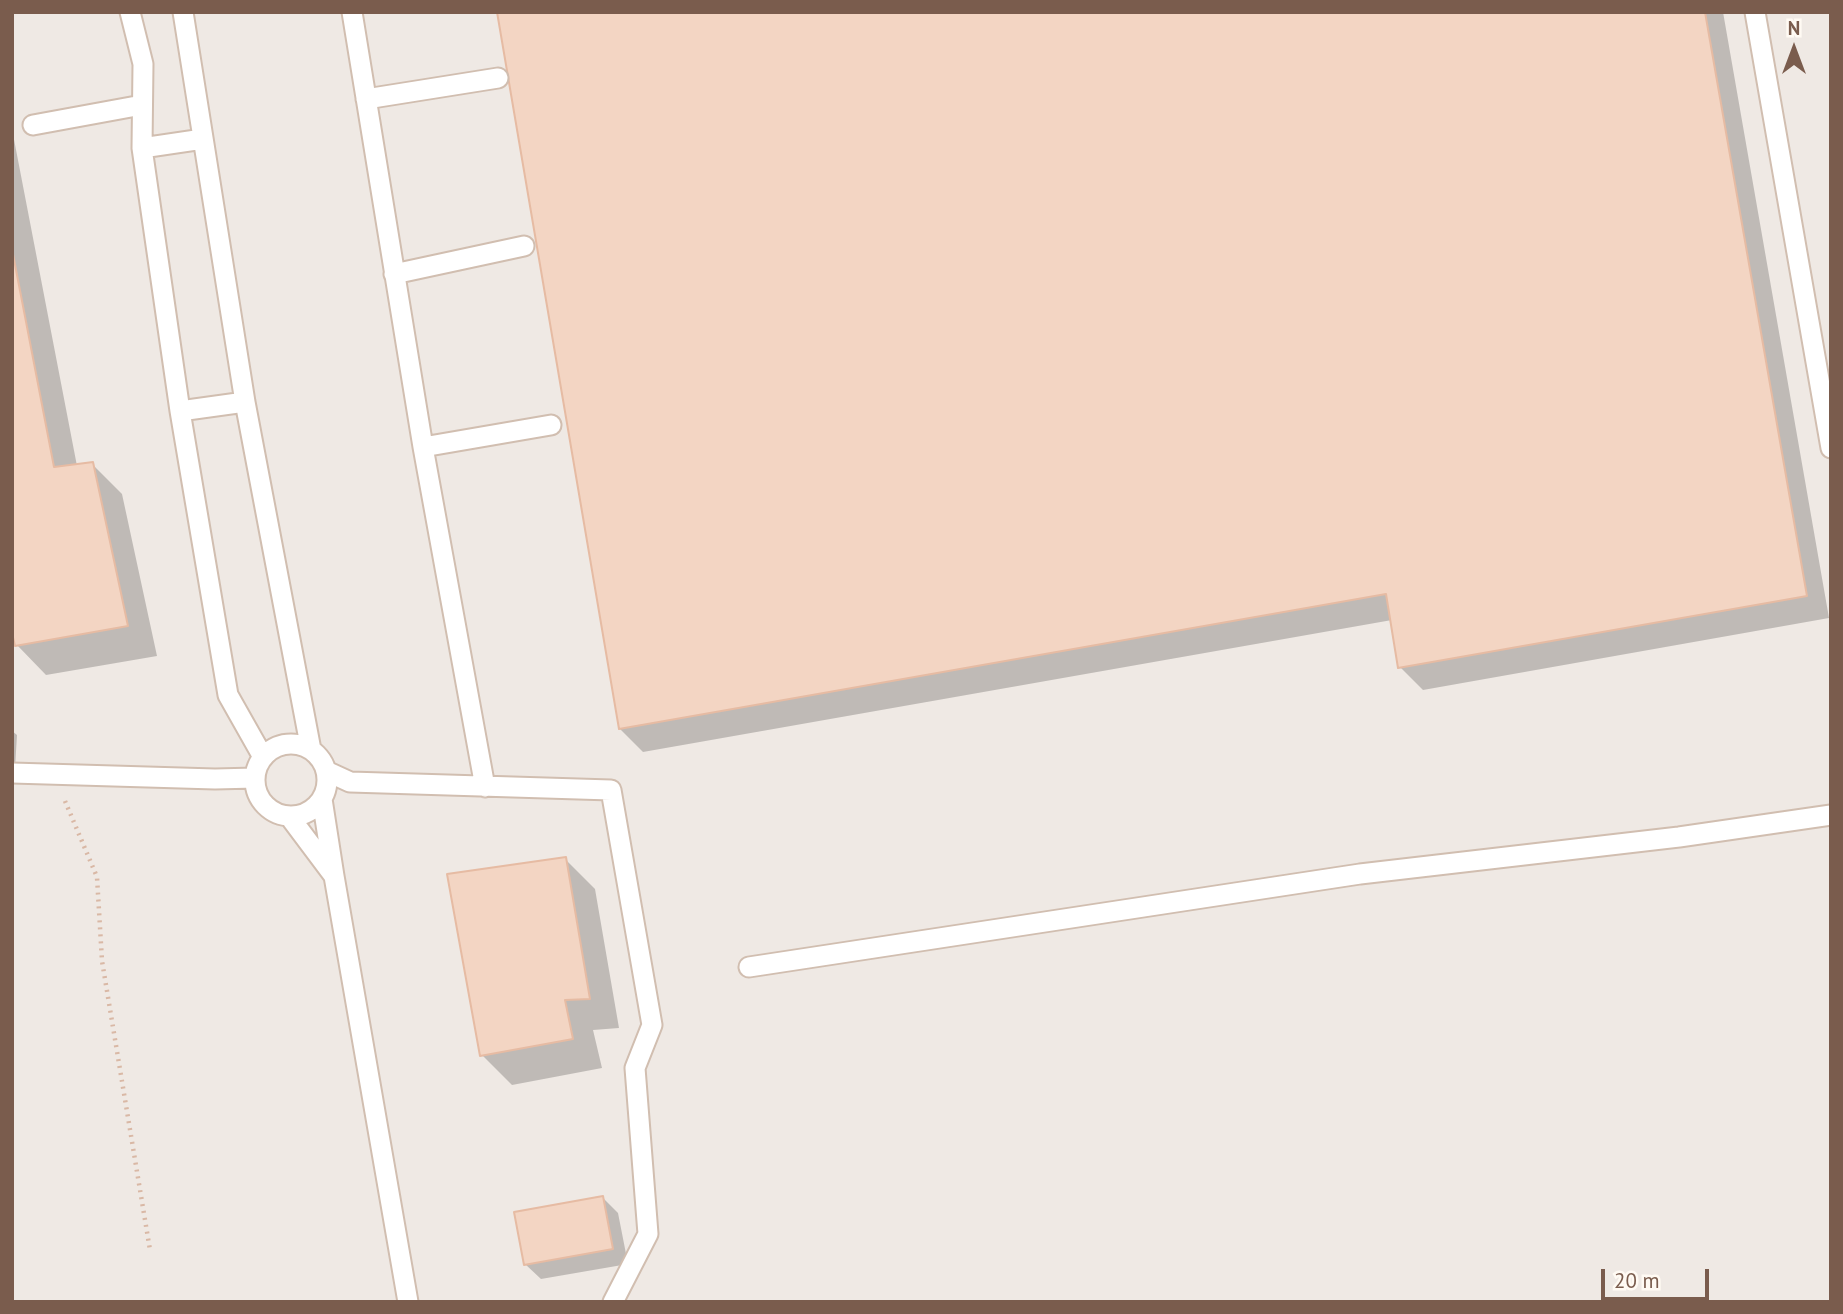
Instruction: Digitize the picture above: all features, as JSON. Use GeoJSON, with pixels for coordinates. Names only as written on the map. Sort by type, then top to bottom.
{"type":"FeatureCollection","features":[{"type":"Feature","properties":{"kind":"lane"},"geometry":{"type":"LineString","coordinates":[[130,12],[143,64],[142,148],[180,411],[228,695],[263,757]]}},
{"type":"Feature","properties":{"kind":"lane"},"geometry":{"type":"LineString","coordinates":[[183,12],[245,402],[311,750]]}},
{"type":"Feature","properties":{"kind":"lane"},"geometry":{"type":"LineString","coordinates":[[352,12],[423,447],[485,787]]}},
{"type":"Feature","properties":{"kind":"lane"},"geometry":{"type":"LineString","coordinates":[[1755,12],[1831,448]]}},
{"type":"Feature","properties":{"kind":"lane"},"geometry":{"type":"LineString","coordinates":[[366,99],[498,78]]}},
{"type":"Feature","properties":{"kind":"lane"},"geometry":{"type":"LineString","coordinates":[[33,125],[142,105]]}},
{"type":"Feature","properties":{"kind":"lane"},"geometry":{"type":"LineString","coordinates":[[142,148],[203,139]]}},
{"type":"Feature","properties":{"kind":"lane"},"geometry":{"type":"LineString","coordinates":[[394,274],[524,246]]}},
{"type":"Feature","properties":{"kind":"lane"},"geometry":{"type":"LineString","coordinates":[[180,411],[245,402]]}},
{"type":"Feature","properties":{"kind":"lane"},"geometry":{"type":"LineString","coordinates":[[423,447],[551,425]]}},
{"type":"Feature","properties":{"kind":"lane"},"geometry":{"type":"LineString","coordinates":[[289,744],[302,696]]}},
{"type":"Feature","properties":{"kind":"lane"},"geometry":{"type":"LineString","coordinates":[[289,744],[311,750],[321,760],[326,771],[326,788],[322,799],[313,809],[302,814],[289,816],[273,811],[263,803],[256,791],[255,778],[263,757],[277,747],[289,744]]}},
{"type":"Feature","properties":{"kind":"lane"},"geometry":{"type":"LineString","coordinates":[[326,771],[351,782],[611,790],[652,1025],[635,1068],[648,1234],[614,1302]]}},
{"type":"Feature","properties":{"kind":"lane"},"geometry":{"type":"LineString","coordinates":[[12,773],[255,778]]}},
{"type":"Feature","properties":{"kind":"lane"},"geometry":{"type":"LineString","coordinates":[[322,799],[408,1302]]}},
{"type":"Feature","properties":{"kind":"lane"},"geometry":{"type":"LineString","coordinates":[[749,967],[1360,874],[1679,837],[1831,815]]}},
{"type":"Feature","properties":{"kind":"lane"},"geometry":{"type":"LineString","coordinates":[[289,816],[334,876]]}},
{"type":"Feature","properties":{"kind":"path"},"geometry":{"type":"LineString","coordinates":[[54,775],[97,877],[102,961],[150,1250]]}},
{"type":"Feature","properties":{"kind":"shaded area"},"geometry":{"type":"Polygon","coordinates":[[[12,12],[1831,12],[1831,1302],[12,1302],[12,12]]]}},
{"type":"Feature","properties":{"kind":"building"},"geometry":{"type":"Polygon","coordinates":[[[497,12],[1705,12],[1807,596],[1398,668],[1386,594],[619,729],[497,12]]]}},
{"type":"Feature","properties":{"kind":"building"},"geometry":{"type":"Polygon","coordinates":[[[12,249],[54,467],[93,462],[128,626],[15,646],[12,633],[12,249]]]}},
{"type":"Feature","properties":{"kind":"building"},"geometry":{"type":"Polygon","coordinates":[[[566,857],[590,999],[565,1000],[573,1039],[480,1056],[447,874],[566,857]]]}},
{"type":"Feature","properties":{"kind":"building"},"geometry":{"type":"Polygon","coordinates":[[[603,1196],[613,1249],[524,1265],[514,1212],[603,1196]]]}}]}
